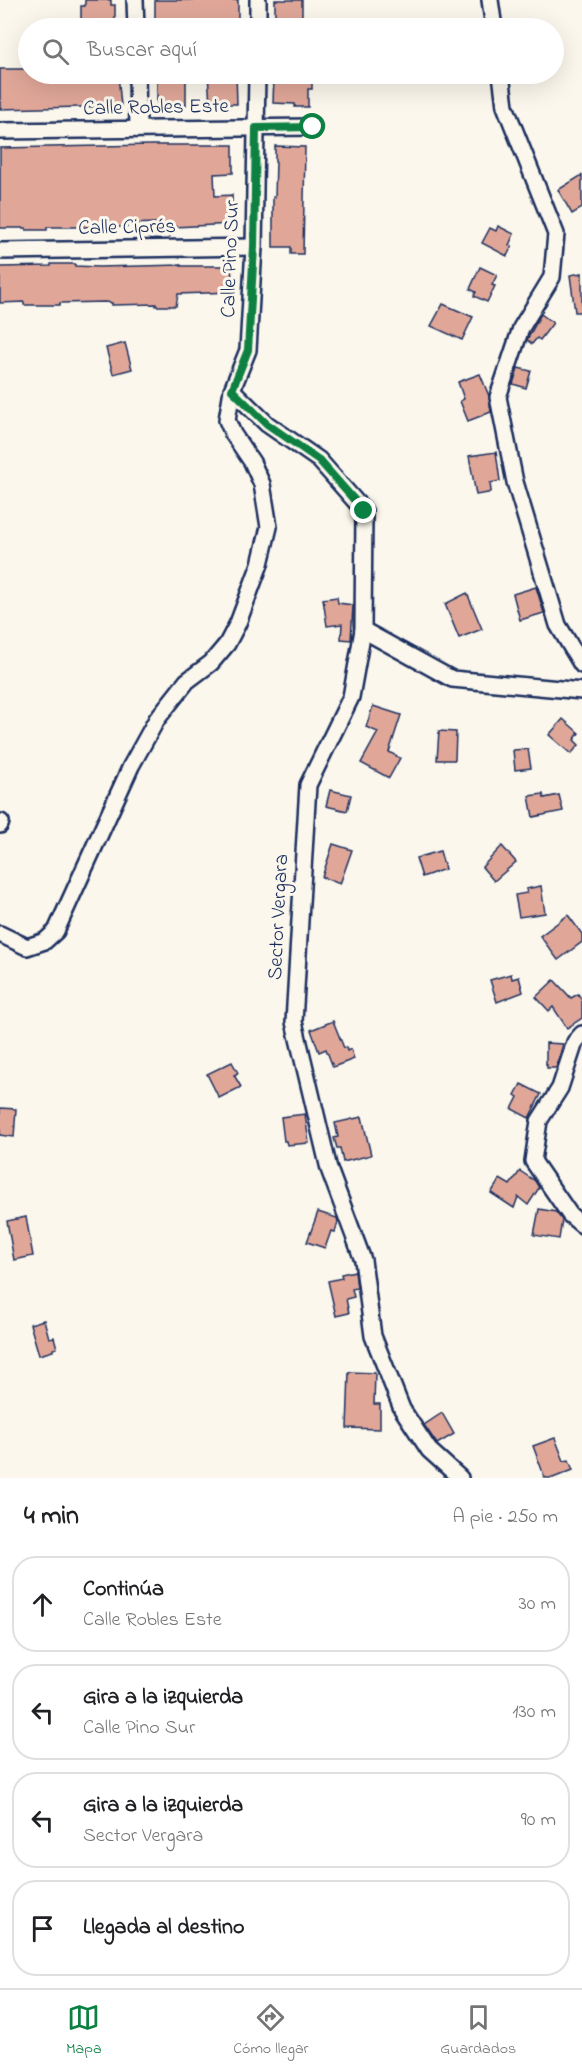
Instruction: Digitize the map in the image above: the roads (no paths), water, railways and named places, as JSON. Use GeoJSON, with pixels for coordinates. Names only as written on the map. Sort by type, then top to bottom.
{"type":"FeatureCollection","features":[{"type":"Feature","properties":{"kind":"street"},"geometry":{"type":"LineString","coordinates":[[135,0],[136,18]]}},
{"type":"Feature","properties":{"kind":"street"},"geometry":{"type":"LineString","coordinates":[[258,0],[258,18]]}},
{"type":"Feature","properties":{"kind":"street"},"geometry":{"type":"LineString","coordinates":[[490,0],[493,18]]}},
{"type":"Feature","properties":{"kind":"street"},"geometry":{"type":"LineString","coordinates":[[137,84],[138,129]]}},
{"type":"Feature","properties":{"kind":"street","name":"Calle Pino Sur"},"geometry":{"type":"LineString","coordinates":[[0,934],[27,947],[45,941],[56,931],[131,766],[157,719],[186,681],[211,663],[227,644],[238,623],[260,564],[269,526],[262,483],[227,420],[232,390],[248,350],[254,247],[257,84]]}},
{"type":"Feature","properties":{"kind":"street"},"geometry":{"type":"LineString","coordinates":[[502,84],[505,106],[556,234],[552,277],[521,328],[498,397],[515,482],[558,625],[582,664]]}},
{"type":"Feature","properties":{"kind":"street","name":"Calle Robles Este"},"geometry":{"type":"LineString","coordinates":[[0,131],[313,127]]}},
{"type":"Feature","properties":{"kind":"street","name":"Calle Ciprés"},"geometry":{"type":"LineString","coordinates":[[0,251],[254,247]]}},
{"type":"Feature","properties":{"kind":"street","name":"Sector Vergara"},"geometry":{"type":"LineString","coordinates":[[232,390],[267,424],[319,460],[364,511],[363,630],[351,697],[308,785],[294,1022],[329,1169],[363,1260],[374,1336],[402,1409],[429,1450],[460,1478]]}},
{"type":"Feature","properties":{"kind":"street"},"geometry":{"type":"LineString","coordinates":[[363,630],[452,679],[582,691]]}},
{"type":"Feature","properties":{"kind":"street"},"geometry":{"type":"LineString","coordinates":[[582,1034],[575,1042],[560,1088],[539,1121],[533,1161],[570,1215],[582,1225]]}}]}
